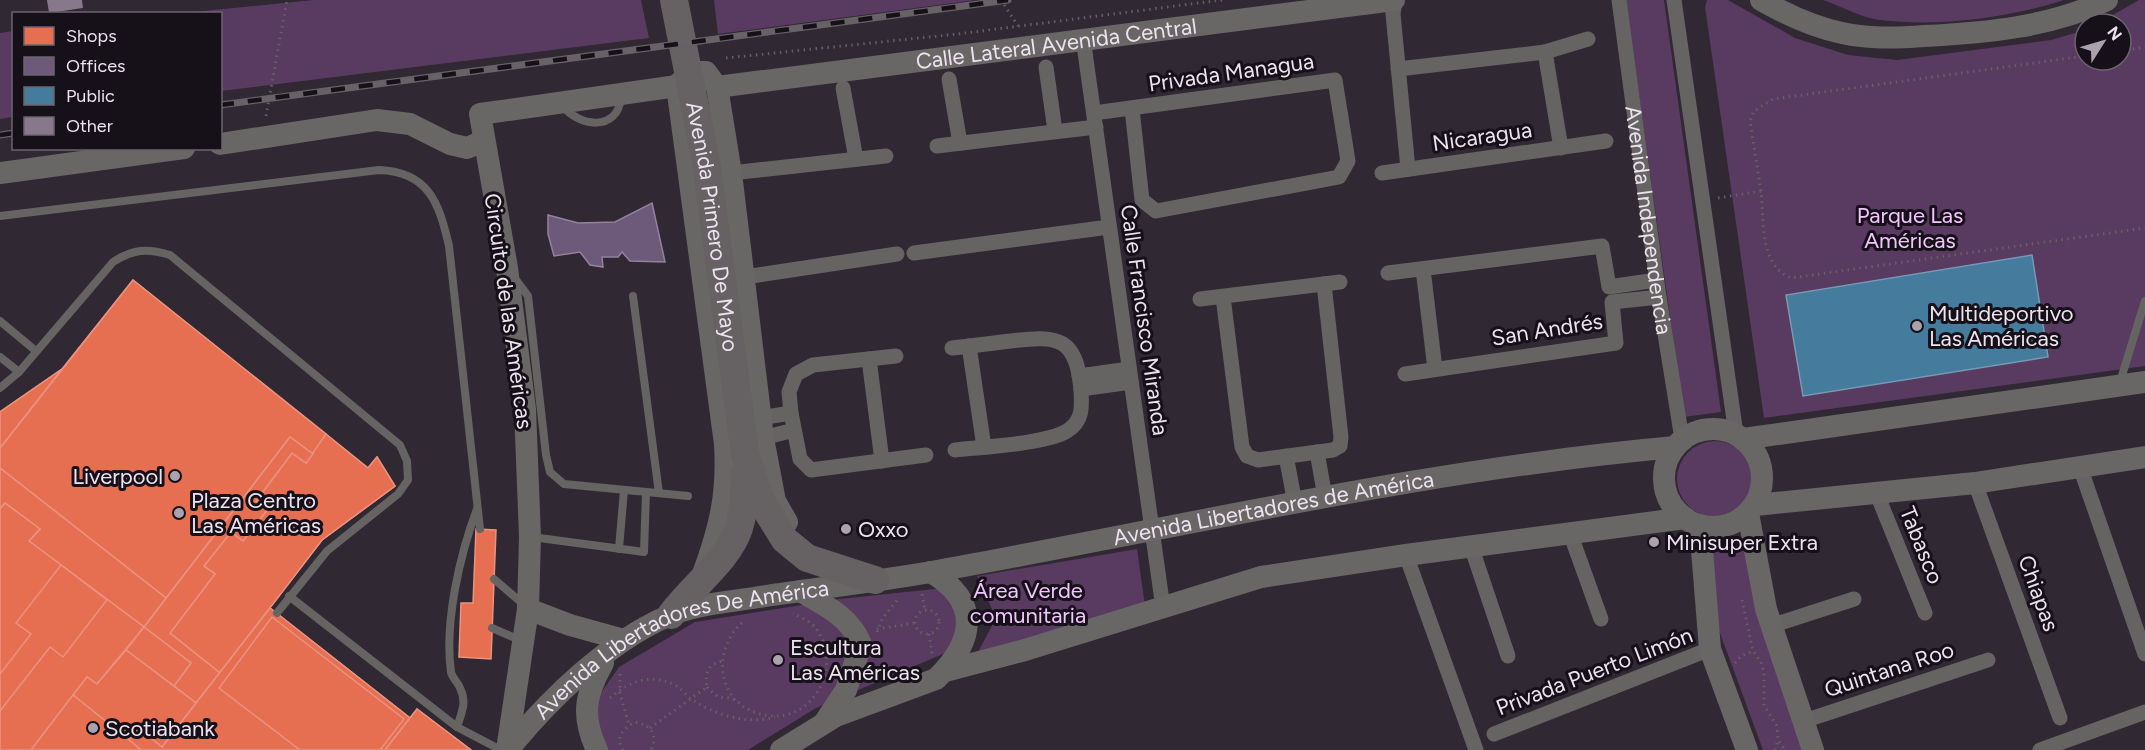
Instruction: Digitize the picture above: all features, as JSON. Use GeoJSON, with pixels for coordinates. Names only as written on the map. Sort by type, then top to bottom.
{"type":"FeatureCollection","features":[{"type":"Feature","properties":{"kind":"highway","name":"Avenida Primero De Mayo"},"geometry":{"type":"LineString","coordinates":[[674,0],[707,168],[753,437],[760,500],[785,540],[807,558],[875,580]]}},
{"type":"Feature","properties":{"kind":"highway","name":"Avenida Primero De Mayo"},"geometry":{"type":"LineString","coordinates":[[671,615],[731,545],[739,527],[745,501],[753,437]]}},
{"type":"Feature","properties":{"kind":"main road","name":"Calle Lateral Avenida Central"},"geometry":{"type":"LineString","coordinates":[[717,87],[1019,35],[1083,38],[1395,0]]}},
{"type":"Feature","properties":{"kind":"main road"},"geometry":{"type":"LineString","coordinates":[[1761,0],[1813,26],[1877,38],[1963,34],[2043,23],[2085,10],[2107,0]]}},
{"type":"Feature","properties":{"kind":"main road"},"geometry":{"type":"LineString","coordinates":[[701,579],[718,535],[725,505],[727,476],[725,444],[677,86],[689,74],[697,72],[705,72],[717,87],[731,173],[745,277],[753,437]]}},
{"type":"Feature","properties":{"kind":"main road","name":"Circuito de las Américas"},"geometry":{"type":"LineString","coordinates":[[507,750],[528,609],[531,537],[525,409],[507,268],[480,114],[677,86]]}},
{"type":"Feature","properties":{"kind":"main road"},"geometry":{"type":"LineString","coordinates":[[222,144],[377,120],[410,124],[450,144],[467,148],[483,141]]}},
{"type":"Feature","properties":{"kind":"main road"},"geometry":{"type":"LineString","coordinates":[[0,173],[168,150]]}},
{"type":"Feature","properties":{"kind":"main road"},"geometry":{"type":"LineString","coordinates":[[1742,749],[1710,649],[1692,522],[1670,501],[1664,479],[1665,468],[1678,443],[1709,429],[1740,436],[2145,382]]}},
{"type":"Feature","properties":{"kind":"main road"},"geometry":{"type":"LineString","coordinates":[[945,671],[1261,577],[1570,533],[1692,522],[1717,527],[1734,523],[1752,509],[1760,494],[1762,470],[1758,458],[1740,436]]}},
{"type":"Feature","properties":{"kind":"main road","name":"Avenida Libertadores de América"},"geometry":{"type":"LineString","coordinates":[[875,580],[1152,532],[1413,480],[1678,443]]}},
{"type":"Feature","properties":{"kind":"main road"},"geometry":{"type":"LineString","coordinates":[[1752,509],[1975,483],[2145,457]]}},
{"type":"Feature","properties":{"kind":"main road"},"geometry":{"type":"LineString","coordinates":[[1752,509],[1771,626],[1813,750]]}},
{"type":"Feature","properties":{"kind":"main road"},"geometry":{"type":"LineString","coordinates":[[785,749],[836,716],[936,679],[945,671],[966,633],[968,618],[964,602],[954,589],[931,572]]}},
{"type":"Feature","properties":{"kind":"main road","name":"Avenida Libertadores De América"},"geometry":{"type":"LineString","coordinates":[[507,750],[534,718],[617,645],[671,615],[710,605],[875,580]]}},
{"type":"Feature","properties":{"kind":"main road"},"geometry":{"type":"LineString","coordinates":[[800,591],[843,617],[857,634],[861,644],[846,690],[823,724]]}},
{"type":"Feature","properties":{"kind":"main road"},"geometry":{"type":"LineString","coordinates":[[528,609],[617,645],[589,688],[586,711],[592,739],[597,750]]}},
{"type":"Feature","properties":{"kind":"street","name":"Nicaragua"},"geometry":{"type":"LineString","coordinates":[[1395,0],[1393,14],[1408,169]]}},
{"type":"Feature","properties":{"kind":"street","name":"Avenida Independencia"},"geometry":{"type":"LineString","coordinates":[[1620,0],[1678,443]]}},
{"type":"Feature","properties":{"kind":"street"},"geometry":{"type":"LineString","coordinates":[[1674,0],[1701,201],[1740,436]]}},
{"type":"Feature","properties":{"kind":"street","name":"Calle Francisco Miranda"},"geometry":{"type":"LineString","coordinates":[[1083,38],[1163,608]]}},
{"type":"Feature","properties":{"kind":"street"},"geometry":{"type":"LineString","coordinates":[[1398,69],[1545,52],[1588,39]]}},
{"type":"Feature","properties":{"kind":"street","name":"Nicaragua"},"geometry":{"type":"LineString","coordinates":[[1545,52],[1561,148]]}},
{"type":"Feature","properties":{"kind":"street"},"geometry":{"type":"LineString","coordinates":[[1046,67],[1056,131]]}},
{"type":"Feature","properties":{"kind":"street"},"geometry":{"type":"LineString","coordinates":[[949,79],[960,143]]}},
{"type":"Feature","properties":{"kind":"street","name":"Privada Managua"},"geometry":{"type":"LineString","coordinates":[[937,146],[1056,131],[1132,108],[1335,80],[1348,161],[1339,177],[1156,211],[1142,200],[1132,108]]}},
{"type":"Feature","properties":{"kind":"street"},"geometry":{"type":"LineString","coordinates":[[843,88],[856,159]]}},
{"type":"Feature","properties":{"kind":"street","name":"Nicaragua"},"geometry":{"type":"LineString","coordinates":[[1382,173],[1606,141]]}},
{"type":"Feature","properties":{"kind":"street"},"geometry":{"type":"LineString","coordinates":[[731,173],[886,156]]}},
{"type":"Feature","properties":{"kind":"street"},"geometry":{"type":"LineString","coordinates":[[914,253],[1110,226]]}},
{"type":"Feature","properties":{"kind":"street","name":"San Andrés"},"geometry":{"type":"LineString","coordinates":[[1388,273],[1602,246],[1609,287],[1656,279]]}},
{"type":"Feature","properties":{"kind":"street"},"geometry":{"type":"LineString","coordinates":[[745,277],[897,254]]}},
{"type":"Feature","properties":{"kind":"street"},"geometry":{"type":"LineString","coordinates":[[1423,269],[1435,369]]}},
{"type":"Feature","properties":{"kind":"street"},"geometry":{"type":"LineString","coordinates":[[1200,300],[1340,282]]}},
{"type":"Feature","properties":{"kind":"street"},"geometry":{"type":"LineString","coordinates":[[1223,297],[1242,447],[1247,456],[1258,460],[1333,450],[1340,446],[1341,437],[1324,284]]}},
{"type":"Feature","properties":{"kind":"street","name":"San Andrés"},"geometry":{"type":"LineString","coordinates":[[1405,374],[1616,343],[1612,303],[1659,297]]}},
{"type":"Feature","properties":{"kind":"street"},"geometry":{"type":"LineString","coordinates":[[952,348],[1045,336],[1054,338],[1070,351],[1080,383],[1082,413],[1068,430],[1056,436],[955,450]]}},
{"type":"Feature","properties":{"kind":"street"},"geometry":{"type":"LineString","coordinates":[[969,346],[984,447]]}},
{"type":"Feature","properties":{"kind":"street"},"geometry":{"type":"LineString","coordinates":[[896,356],[813,365],[796,374],[789,392],[800,459],[812,470],[926,455]]}},
{"type":"Feature","properties":{"kind":"street"},"geometry":{"type":"LineString","coordinates":[[869,360],[882,461]]}},
{"type":"Feature","properties":{"kind":"street"},"geometry":{"type":"LineString","coordinates":[[1080,383],[1130,375]]}},
{"type":"Feature","properties":{"kind":"street"},"geometry":{"type":"LineString","coordinates":[[753,437],[791,413]]}},
{"type":"Feature","properties":{"kind":"street"},"geometry":{"type":"LineString","coordinates":[[753,437],[794,430]]}},
{"type":"Feature","properties":{"kind":"street"},"geometry":{"type":"LineString","coordinates":[[1317,452],[1325,497]]}},
{"type":"Feature","properties":{"kind":"street"},"geometry":{"type":"LineString","coordinates":[[1286,456],[1295,503]]}},
{"type":"Feature","properties":{"kind":"street"},"geometry":{"type":"LineString","coordinates":[[2080,467],[2145,654]]}},
{"type":"Feature","properties":{"kind":"street","name":"Chiapas"},"geometry":{"type":"LineString","coordinates":[[1975,483],[2060,718]]}},
{"type":"Feature","properties":{"kind":"street","name":"Tabasco"},"geometry":{"type":"LineString","coordinates":[[1877,494],[1925,614]]}},
{"type":"Feature","properties":{"kind":"street"},"geometry":{"type":"LineString","coordinates":[[1570,533],[1602,619]]}},
{"type":"Feature","properties":{"kind":"street"},"geometry":{"type":"LineString","coordinates":[[1471,546],[1508,656]]}},
{"type":"Feature","properties":{"kind":"street"},"geometry":{"type":"LineString","coordinates":[[1406,555],[1476,750]]}},
{"type":"Feature","properties":{"kind":"street"},"geometry":{"type":"LineString","coordinates":[[1771,626],[1854,599]]}},
{"type":"Feature","properties":{"kind":"street","name":"Privada Puerto Limón"},"geometry":{"type":"LineString","coordinates":[[1494,734],[1710,649]]}},
{"type":"Feature","properties":{"kind":"street","name":"Quintana Roo"},"geometry":{"type":"LineString","coordinates":[[1804,721],[1989,660]]}},
{"type":"Feature","properties":{"kind":"street"},"geometry":{"type":"LineString","coordinates":[[2040,750],[2070,745],[2145,712]]}},
{"type":"Feature","properties":{"kind":"lane"},"geometry":{"type":"LineString","coordinates":[[0,216],[378,170],[395,171],[413,178],[430,192],[441,213],[449,246],[480,529]]}},
{"type":"Feature","properties":{"kind":"lane"},"geometry":{"type":"LineString","coordinates":[[0,388],[19,372],[113,262],[126,253],[149,249],[170,255],[400,445],[407,461],[408,480],[399,494],[327,551],[276,613]]}},
{"type":"Feature","properties":{"kind":"lane"},"geometry":{"type":"LineString","coordinates":[[507,268],[528,296],[546,455],[550,472],[564,484],[688,496]]}},
{"type":"Feature","properties":{"kind":"lane"},"geometry":{"type":"LineString","coordinates":[[633,296],[659,493]]}},
{"type":"Feature","properties":{"kind":"lane"},"geometry":{"type":"LineString","coordinates":[[2119,386],[2141,322],[2145,301]]}},
{"type":"Feature","properties":{"kind":"lane"},"geometry":{"type":"LineString","coordinates":[[0,321],[36,351]]}},
{"type":"Feature","properties":{"kind":"lane"},"geometry":{"type":"LineString","coordinates":[[0,357],[19,372]]}},
{"type":"Feature","properties":{"kind":"lane"},"geometry":{"type":"LineString","coordinates":[[619,549],[624,490]]}},
{"type":"Feature","properties":{"kind":"lane"},"geometry":{"type":"LineString","coordinates":[[531,537],[644,552],[646,492]]}},
{"type":"Feature","properties":{"kind":"lane"},"geometry":{"type":"LineString","coordinates":[[457,727],[465,704],[460,687],[452,674],[451,621],[469,530],[479,504]]}},
{"type":"Feature","properties":{"kind":"lane"},"geometry":{"type":"LineString","coordinates":[[494,579],[528,609]]}},
{"type":"Feature","properties":{"kind":"lane"},"geometry":{"type":"LineString","coordinates":[[289,596],[457,727],[501,750]]}},
{"type":"Feature","properties":{"kind":"lane"},"geometry":{"type":"LineString","coordinates":[[451,621],[460,622]]}},
{"type":"Feature","properties":{"kind":"lane"},"geometry":{"type":"LineString","coordinates":[[492,628],[523,641]]}},
{"type":"Feature","properties":{"kind":"path"},"geometry":{"type":"LineString","coordinates":[[265,123],[287,0]]}},
{"type":"Feature","properties":{"kind":"path"},"geometry":{"type":"LineString","coordinates":[[1001,0],[1019,35]]}},
{"type":"Feature","properties":{"kind":"path"},"geometry":{"type":"LineString","coordinates":[[726,58],[1019,35],[1222,0]]}},
{"type":"Feature","properties":{"kind":"path"},"geometry":{"type":"LineString","coordinates":[[2073,58],[1773,99],[1754,111],[1750,121],[1768,257],[1782,274],[1791,278],[2145,228]]}},
{"type":"Feature","properties":{"kind":"path"},"geometry":{"type":"LineString","coordinates":[[1701,201],[1761,191]]}},
{"type":"Feature","properties":{"kind":"path"},"geometry":{"type":"LineString","coordinates":[[1742,595],[1753,651],[1761,662],[1764,705],[1777,726],[1778,740],[1775,750]]}},
{"type":"Feature","properties":{"kind":"path"},"geometry":{"type":"LineString","coordinates":[[606,704],[620,688],[634,680],[651,678],[674,684],[691,699],[713,711],[747,721],[796,711],[819,691],[828,660],[824,642],[812,624],[787,610]]}},
{"type":"Feature","properties":{"kind":"path"},"geometry":{"type":"LineString","coordinates":[[925,610],[934,612],[939,620],[938,629],[929,634],[919,632],[914,623],[918,612],[925,610]]}},
{"type":"Feature","properties":{"kind":"path"},"geometry":{"type":"LineString","coordinates":[[735,700],[724,679],[722,661],[732,633],[747,619]]}},
{"type":"Feature","properties":{"kind":"path"},"geometry":{"type":"LineString","coordinates":[[617,645],[622,662],[620,688],[629,725]]}},
{"type":"Feature","properties":{"kind":"path"},"geometry":{"type":"LineString","coordinates":[[1731,666],[1741,656],[1753,651]]}},
{"type":"Feature","properties":{"kind":"path"},"geometry":{"type":"LineString","coordinates":[[707,687],[707,671],[712,664],[722,661]]}},
{"type":"Feature","properties":{"kind":"path"},"geometry":{"type":"LineString","coordinates":[[707,687],[724,700],[735,700],[759,714],[778,716]]}},
{"type":"Feature","properties":{"kind":"path"},"geometry":{"type":"LineString","coordinates":[[650,728],[707,687]]}},
{"type":"Feature","properties":{"kind":"path"},"geometry":{"type":"LineString","coordinates":[[623,750],[619,739],[622,730],[635,722],[650,728],[654,740],[651,750]]}},
{"type":"Feature","properties":{"kind":"path"},"geometry":{"type":"LineString","coordinates":[[1778,740],[1785,750]]}},
{"type":"Feature","properties":{"kind":"green space"},"geometry":{"type":"Polygon","coordinates":[[[314,0],[641,0],[649,38],[222,91],[222,12],[194,12],[314,0]]]}},
{"type":"Feature","properties":{"kind":"green space"},"geometry":{"type":"Polygon","coordinates":[[[714,0],[976,0],[718,34],[714,0]]]}},
{"type":"Feature","properties":{"kind":"green space"},"geometry":{"type":"Polygon","coordinates":[[[1626,0],[1664,0],[1721,412],[1684,417],[1626,0]]]}},
{"type":"Feature","properties":{"kind":"green space","name":"Parque Las Américas"},"geometry":{"type":"Polygon","coordinates":[[[1707,0],[1728,0],[1795,38],[1848,55],[1897,60],[2051,40],[2073,34],[2073,72],[2133,72],[2133,12],[2118,12],[2139,0],[2145,0],[2145,366],[1764,418],[1705,7],[1707,0]]]}},
{"type":"Feature","properties":{"kind":"green space"},"geometry":{"type":"Polygon","coordinates":[[[1823,0],[2064,0],[1997,16],[1949,21],[1903,22],[1873,19],[1823,0]]]}},
{"type":"Feature","properties":{"kind":"green space"},"geometry":{"type":"Polygon","coordinates":[[[12,31],[12,117],[0,119],[0,33],[12,31]]]}},
{"type":"Feature","properties":{"kind":"green space"},"geometry":{"type":"Polygon","coordinates":[[[1715,441],[1729,444],[1742,452],[1750,465],[1753,479],[1750,493],[1742,506],[1729,514],[1715,517],[1701,514],[1688,506],[1680,493],[1677,479],[1680,465],[1688,452],[1701,444],[1715,441]]]}},
{"type":"Feature","properties":{"kind":"green space"},"geometry":{"type":"Polygon","coordinates":[[[1738,541],[1750,541],[1804,750],[1763,750],[1717,625],[1707,545],[1725,546],[1727,551],[1738,547],[1738,541]]]}},
{"type":"Feature","properties":{"kind":"green space","name":"Área Verde comunitaria"},"geometry":{"type":"Polygon","coordinates":[[[1137,549],[1145,606],[977,654],[996,618],[977,576],[1137,549]]]}},
{"type":"Feature","properties":{"kind":"green space"},"geometry":{"type":"Polygon","coordinates":[[[944,588],[964,605],[957,648],[816,708],[748,750],[604,750],[589,710],[619,667],[695,622],[839,599],[944,588]]]}},
{"type":"Feature","properties":{"kind":"building: Shops","name":"Plaza Centro Las Américas"},"geometry":{"type":"Polygon","coordinates":[[[133,280],[368,468],[377,457],[395,486],[322,540],[162,747],[139,728],[129,740],[141,750],[0,750],[0,412],[62,369],[133,280]]]}},
{"type":"Feature","properties":{"kind":"building: Shops"},"geometry":{"type":"Polygon","coordinates":[[[133,280],[326,434],[313,454],[290,437],[166,598],[0,468],[0,448],[133,280]]]}},
{"type":"Feature","properties":{"kind":"building: Shops"},"geometry":{"type":"Polygon","coordinates":[[[62,369],[0,448],[0,412],[62,369]]]}},
{"type":"Feature","properties":{"kind":"building: Shops"},"geometry":{"type":"Polygon","coordinates":[[[326,434],[368,468],[377,457],[395,486],[322,540],[220,673],[170,633],[215,574],[204,566],[231,532],[243,541],[267,510],[256,501],[292,453],[306,463],[326,434]]]}},
{"type":"Feature","properties":{"kind":"building: Shops"},"geometry":{"type":"Polygon","coordinates":[[[290,437],[313,454],[306,463],[292,453],[256,501],[267,510],[243,541],[231,532],[204,566],[215,574],[170,633],[220,673],[196,703],[174,686],[191,663],[144,627],[290,437]]]}},
{"type":"Feature","properties":{"kind":"building: Shops"},"geometry":{"type":"Polygon","coordinates":[[[0,468],[166,598],[144,627],[29,541],[40,529],[5,503],[0,509],[0,468]]]}},
{"type":"Feature","properties":{"kind":"building: Shops"},"geometry":{"type":"Polygon","coordinates":[[[5,503],[40,529],[29,541],[144,627],[97,684],[87,677],[31,750],[0,750],[0,509],[5,503]]]}},
{"type":"Feature","properties":{"kind":"building: Shops"},"geometry":{"type":"Polygon","coordinates":[[[476,529],[496,530],[491,659],[459,657],[461,603],[473,603],[476,529]]]}},
{"type":"Feature","properties":{"kind":"building: Shops"},"geometry":{"type":"Polygon","coordinates":[[[61,565],[107,600],[63,657],[50,647],[0,711],[0,674],[31,634],[16,623],[61,565]]]}},
{"type":"Feature","properties":{"kind":"building: Shops"},"geometry":{"type":"Polygon","coordinates":[[[270,608],[410,718],[417,709],[471,750],[141,750],[129,740],[139,728],[162,747],[270,608]]]}},
{"type":"Feature","properties":{"kind":"building: Shops"},"geometry":{"type":"Polygon","coordinates":[[[270,608],[410,718],[385,750],[141,750],[129,740],[139,728],[162,747],[270,608]]]}},
{"type":"Feature","properties":{"kind":"building: Shops"},"geometry":{"type":"Polygon","coordinates":[[[272,617],[404,719],[380,750],[300,750],[219,688],[272,617]]]}},
{"type":"Feature","properties":{"kind":"building: Shops"},"geometry":{"type":"Polygon","coordinates":[[[144,627],[191,663],[174,686],[126,650],[144,627]]]}},
{"type":"Feature","properties":{"kind":"building: Shops"},"geometry":{"type":"Polygon","coordinates":[[[126,650],[196,703],[162,747],[139,728],[129,740],[73,695],[87,677],[97,684],[126,650]]]}},
{"type":"Feature","properties":{"kind":"building: Shops"},"geometry":{"type":"Polygon","coordinates":[[[73,695],[129,740],[141,750],[31,750],[73,695]]]}},
{"type":"Feature","properties":{"kind":"building: Shops"},"geometry":{"type":"Polygon","coordinates":[[[417,709],[471,750],[385,750],[417,709]]]}},
{"type":"Feature","properties":{"kind":"building: Offices"},"geometry":{"type":"Polygon","coordinates":[[[652,203],[665,262],[630,261],[622,252],[618,257],[602,257],[603,267],[590,265],[580,252],[554,256],[548,234],[548,215],[578,223],[615,222],[652,203]]]}},
{"type":"Feature","properties":{"kind":"building: Public","name":"Multideportivo Las Américas"},"geometry":{"type":"Polygon","coordinates":[[[2032,255],[2048,357],[1803,396],[1786,295],[2032,255]]]}},
{"type":"Feature","properties":{"kind":"building: Other"},"geometry":{"type":"Polygon","coordinates":[[[47,0],[82,0],[83,8],[49,12],[47,0]]]}},
{"type":"Feature","properties":{"kind":"railway"},"geometry":{"type":"LineString","coordinates":[[222,105],[1008,0]]}},
{"type":"Feature","properties":{"kind":"railway"},"geometry":{"type":"LineString","coordinates":[[0,135],[12,133]]}},
{"type":"Feature","properties":{"kind":"place","name":"Multideportivo Las Américas"},"geometry":{"type":"Point","coordinates":[1917,326]}},
{"type":"Feature","properties":{"kind":"place","name":"Liverpool"},"geometry":{"type":"Point","coordinates":[175,476]}},
{"type":"Feature","properties":{"kind":"place","name":"Plaza Centro Las Américas"},"geometry":{"type":"Point","coordinates":[179,513]}},
{"type":"Feature","properties":{"kind":"place","name":"Oxxo"},"geometry":{"type":"Point","coordinates":[846,529]}},
{"type":"Feature","properties":{"kind":"place","name":"Minisuper Extra"},"geometry":{"type":"Point","coordinates":[1654,542]}},
{"type":"Feature","properties":{"kind":"place","name":"Escultura Las Américas"},"geometry":{"type":"Point","coordinates":[778,660]}},
{"type":"Feature","properties":{"kind":"place","name":"Scotiabank"},"geometry":{"type":"Point","coordinates":[93,728]}}]}
